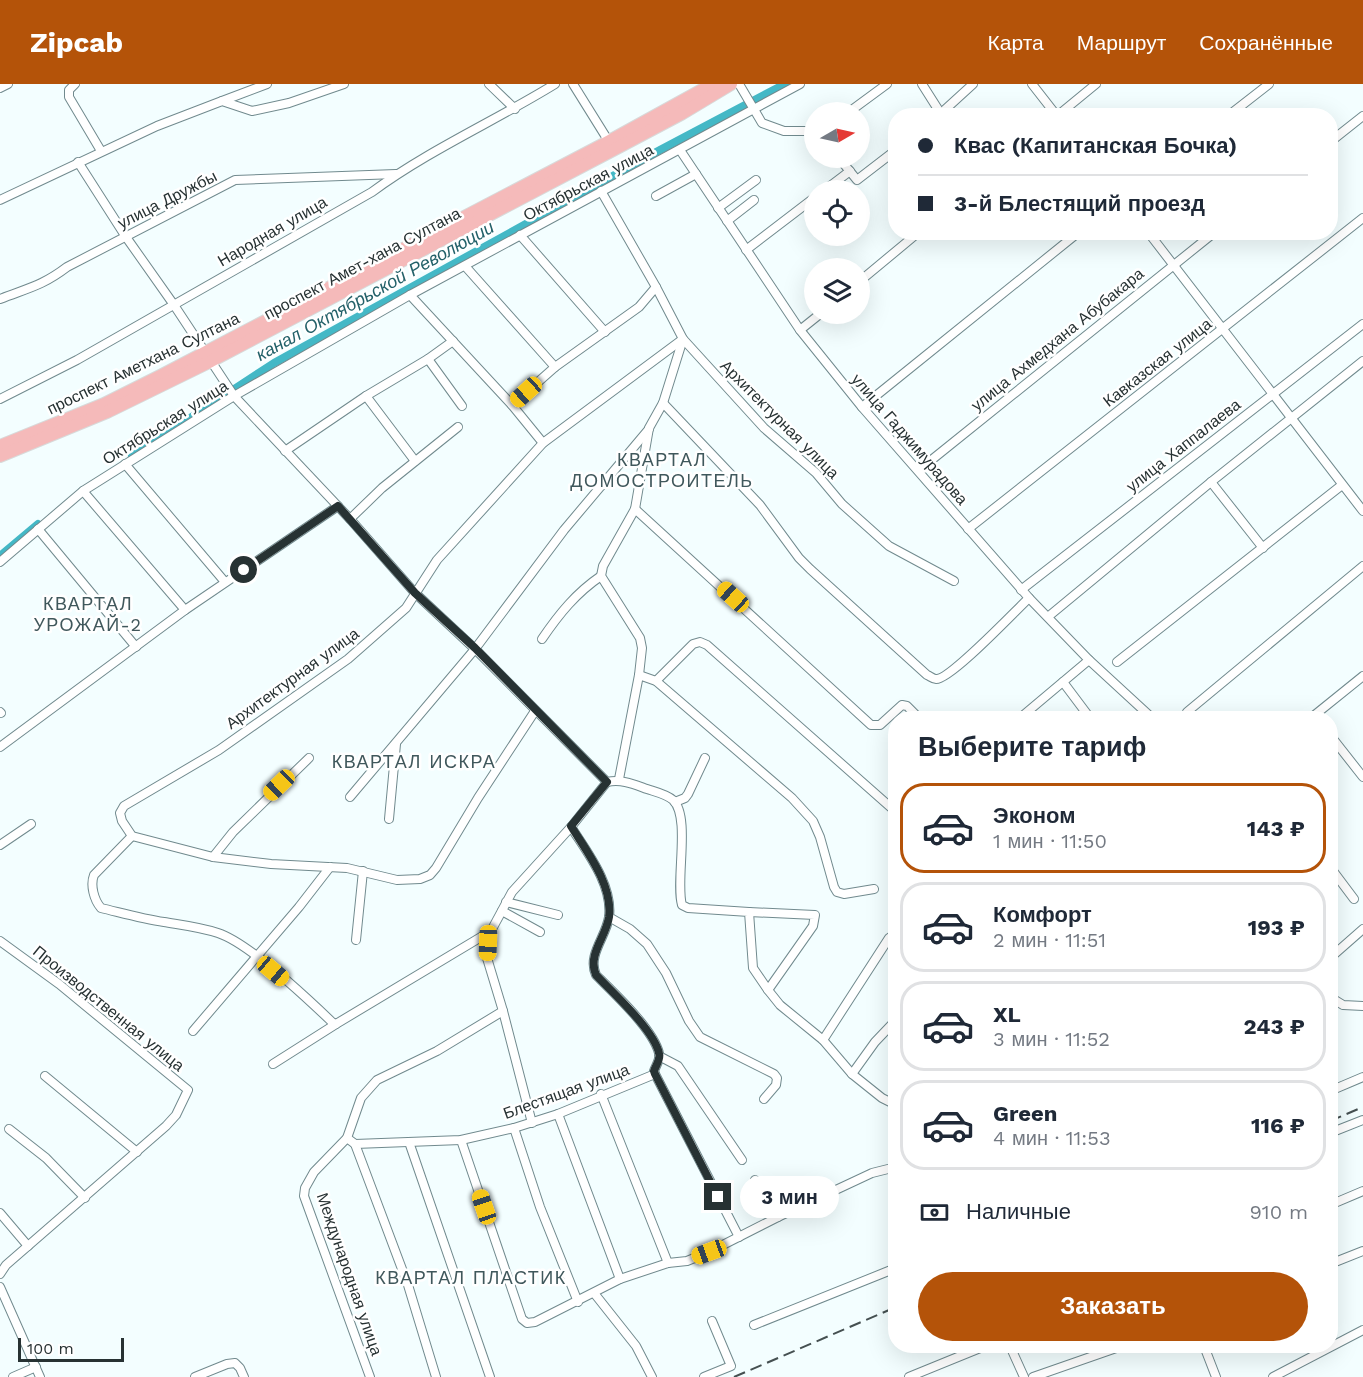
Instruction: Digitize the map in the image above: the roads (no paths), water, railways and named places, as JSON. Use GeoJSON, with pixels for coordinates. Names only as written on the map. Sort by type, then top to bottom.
{"type":"FeatureCollection","features":[{"type":"Feature","properties":{"kind":"main road"},"geometry":{"type":"LineString","coordinates":[[611,145],[713,84]]}},
{"type":"Feature","properties":{"kind":"main road","name":"проспект Амет-хана Султана"},"geometry":{"type":"LineString","coordinates":[[0,456],[107,412],[611,145],[681,114],[731,84]]}},
{"type":"Feature","properties":{"kind":"main road","name":"проспект Аметхана Султана"},"geometry":{"type":"LineString","coordinates":[[0,446],[104,404],[208,357]]}},
{"type":"Feature","properties":{"kind":"street"},"geometry":{"type":"LineString","coordinates":[[0,88],[8,84]]}},
{"type":"Feature","properties":{"kind":"street"},"geometry":{"type":"LineString","coordinates":[[75,84],[69,90],[69,97],[101,151]]}},
{"type":"Feature","properties":{"kind":"street"},"geometry":{"type":"LineString","coordinates":[[0,200],[157,126],[267,84]]}},
{"type":"Feature","properties":{"kind":"street"},"geometry":{"type":"LineString","coordinates":[[222,101],[252,111],[289,103],[344,84]]}},
{"type":"Feature","properties":{"kind":"street"},"geometry":{"type":"LineString","coordinates":[[489,84],[515,109]]}},
{"type":"Feature","properties":{"kind":"street","name":"Народная улица"},"geometry":{"type":"LineString","coordinates":[[0,399],[77,360],[372,192],[397,174],[515,109],[555,84]]}},
{"type":"Feature","properties":{"kind":"street"},"geometry":{"type":"LineString","coordinates":[[573,84],[611,145]]}},
{"type":"Feature","properties":{"kind":"street"},"geometry":{"type":"LineString","coordinates":[[739,84],[747,94],[762,123],[784,131],[804,131]]}},
{"type":"Feature","properties":{"kind":"street","name":"Октябрьская улица"},"geometry":{"type":"LineString","coordinates":[[0,562],[84,491],[233,394],[601,190],[680,150],[800,84]]}},
{"type":"Feature","properties":{"kind":"street"},"geometry":{"type":"LineString","coordinates":[[863,102],[887,84]]}},
{"type":"Feature","properties":{"kind":"street"},"geometry":{"type":"LineString","coordinates":[[922,84],[935,108]]}},
{"type":"Feature","properties":{"kind":"street"},"geometry":{"type":"LineString","coordinates":[[947,108],[973,84]]}},
{"type":"Feature","properties":{"kind":"street"},"geometry":{"type":"LineString","coordinates":[[1032,84],[1051,108]]}},
{"type":"Feature","properties":{"kind":"street"},"geometry":{"type":"LineString","coordinates":[[1067,108],[1096,84]]}},
{"type":"Feature","properties":{"kind":"street"},"geometry":{"type":"LineString","coordinates":[[1238,108],[1269,84]]}},
{"type":"Feature","properties":{"kind":"street"},"geometry":{"type":"LineString","coordinates":[[1338,136],[1363,116]]}},
{"type":"Feature","properties":{"kind":"street","name":"улица Гаджимурадова"},"geometry":{"type":"LineString","coordinates":[[680,150],[800,330],[862,407],[1021,590],[1088,660],[1144,711]]}},
{"type":"Feature","properties":{"kind":"street"},"geometry":{"type":"LineString","coordinates":[[847,168],[857,180],[888,156]]}},
{"type":"Feature","properties":{"kind":"street"},"geometry":{"type":"LineString","coordinates":[[78,162],[233,394],[350,519],[415,593],[475,648],[607,782]]}},
{"type":"Feature","properties":{"kind":"street"},"geometry":{"type":"LineString","coordinates":[[838,180],[850,171]]}},
{"type":"Feature","properties":{"kind":"street","name":"улица Дружбы"},"geometry":{"type":"LineString","coordinates":[[0,299],[34,288],[67,267],[235,180],[397,174]]}},
{"type":"Feature","properties":{"kind":"street"},"geometry":{"type":"LineString","coordinates":[[656,196],[696,174]]}},
{"type":"Feature","properties":{"kind":"street"},"geometry":{"type":"LineString","coordinates":[[718,208],[756,180]]}},
{"type":"Feature","properties":{"kind":"street"},"geometry":{"type":"LineString","coordinates":[[350,797],[475,648],[564,530],[649,428],[663,403],[682,339],[656,287],[601,190]]}},
{"type":"Feature","properties":{"kind":"street"},"geometry":{"type":"LineString","coordinates":[[727,221],[754,200]]}},
{"type":"Feature","properties":{"kind":"street"},"geometry":{"type":"LineString","coordinates":[[746,250],[804,206]]}},
{"type":"Feature","properties":{"kind":"street","name":"Кавказская улица"},"geometry":{"type":"LineString","coordinates":[[1338,238],[1363,218]]}},
{"type":"Feature","properties":{"kind":"street"},"geometry":{"type":"LineString","coordinates":[[520,235],[605,332]]}},
{"type":"Feature","properties":{"kind":"street"},"geometry":{"type":"LineString","coordinates":[[870,273],[909,240]]}},
{"type":"Feature","properties":{"kind":"street"},"geometry":{"type":"LineString","coordinates":[[862,407],[1069,240]]}},
{"type":"Feature","properties":{"kind":"street"},"geometry":{"type":"LineString","coordinates":[[1154,240],[1363,511]]}},
{"type":"Feature","properties":{"kind":"street","name":"улица Ахмедхана Абубакара"},"geometry":{"type":"LineString","coordinates":[[919,470],[1205,240]]}},
{"type":"Feature","properties":{"kind":"street","name":"Кавказская улица"},"geometry":{"type":"LineString","coordinates":[[968,529],[1335,240]]}},
{"type":"Feature","properties":{"kind":"street"},"geometry":{"type":"LineString","coordinates":[[465,266],[555,367]]}},
{"type":"Feature","properties":{"kind":"street"},"geometry":{"type":"LineString","coordinates":[[512,405],[555,367],[639,307],[656,287]]}},
{"type":"Feature","properties":{"kind":"street"},"geometry":{"type":"LineString","coordinates":[[410,295],[512,405],[543,443]]}},
{"type":"Feature","properties":{"kind":"street"},"geometry":{"type":"LineString","coordinates":[[800,330],[808,324]]}},
{"type":"Feature","properties":{"kind":"street","name":"улица Хаппалаева"},"geometry":{"type":"LineString","coordinates":[[1021,590],[1363,324]]}},
{"type":"Feature","properties":{"kind":"street","name":"Архитектурная улица"},"geometry":{"type":"LineString","coordinates":[[132,836],[122,822],[120,813],[124,806],[219,750],[348,659],[406,608],[437,560],[543,443],[682,339],[764,428],[816,473],[842,504],[889,546],[954,581]]}},
{"type":"Feature","properties":{"kind":"street"},"geometry":{"type":"LineString","coordinates":[[285,451],[453,341]]}},
{"type":"Feature","properties":{"kind":"street"},"geometry":{"type":"LineString","coordinates":[[428,359],[462,406]]}},
{"type":"Feature","properties":{"kind":"street"},"geometry":{"type":"LineString","coordinates":[[1048,616],[1210,482],[1363,361]]}},
{"type":"Feature","properties":{"kind":"street"},"geometry":{"type":"LineString","coordinates":[[366,396],[415,461]]}},
{"type":"Feature","properties":{"kind":"street"},"geometry":{"type":"LineString","coordinates":[[663,403],[760,505],[805,563],[927,675],[936,679],[944,676],[983,643],[1029,598]]}},
{"type":"Feature","properties":{"kind":"street"},"geometry":{"type":"LineString","coordinates":[[350,519],[382,488],[458,427]]}},
{"type":"Feature","properties":{"kind":"street"},"geometry":{"type":"LineString","coordinates":[[542,639],[568,604],[584,588],[601,576],[603,566],[635,509],[649,428]]}},
{"type":"Feature","properties":{"kind":"street"},"geometry":{"type":"LineString","coordinates":[[125,464],[225,582]]}},
{"type":"Feature","properties":{"kind":"street"},"geometry":{"type":"LineString","coordinates":[[1210,482],[1263,548]]}},
{"type":"Feature","properties":{"kind":"street"},"geometry":{"type":"LineString","coordinates":[[1117,662],[1342,484]]}},
{"type":"Feature","properties":{"kind":"street"},"geometry":{"type":"LineString","coordinates":[[84,491],[185,610]]}},
{"type":"Feature","properties":{"kind":"street"},"geometry":{"type":"LineString","coordinates":[[0,747],[185,610],[338,506]]}},
{"type":"Feature","properties":{"kind":"street"},"geometry":{"type":"LineString","coordinates":[[635,509],[871,725],[880,725],[888,718]]}},
{"type":"Feature","properties":{"kind":"street"},"geometry":{"type":"LineString","coordinates":[[38,529],[136,647]]}},
{"type":"Feature","properties":{"kind":"street"},"geometry":{"type":"LineString","coordinates":[[1188,711],[1363,566]]}},
{"type":"Feature","properties":{"kind":"street"},"geometry":{"type":"LineString","coordinates":[[601,576],[640,638],[642,648],[619,779]]}},
{"type":"Feature","properties":{"kind":"street"},"geometry":{"type":"LineString","coordinates":[[656,681],[693,644],[700,642],[707,645],[888,805]]}},
{"type":"Feature","properties":{"kind":"street"},"geometry":{"type":"LineString","coordinates":[[1028,711],[1088,660]]}},
{"type":"Feature","properties":{"kind":"street"},"geometry":{"type":"LineString","coordinates":[[639,675],[656,681],[792,798],[813,821],[837,892],[844,894],[874,889]]}},
{"type":"Feature","properties":{"kind":"street"},"geometry":{"type":"LineString","coordinates":[[1322,711],[1363,676]]}},
{"type":"Feature","properties":{"kind":"street"},"geometry":{"type":"LineString","coordinates":[[1063,682],[1085,711]]}},
{"type":"Feature","properties":{"kind":"street"},"geometry":{"type":"LineString","coordinates":[[895,711],[902,705],[912,711]]}},
{"type":"Feature","properties":{"kind":"street"},"geometry":{"type":"LineString","coordinates":[[336,1024],[255,956],[231,939],[218,933],[101,908],[96,903],[92,880],[94,875],[132,836],[213,856],[271,864],[363,871],[397,880],[420,879],[430,875],[436,868],[478,798],[535,711]]}},
{"type":"Feature","properties":{"kind":"street"},"geometry":{"type":"LineString","coordinates":[[389,819],[396,744]]}},
{"type":"Feature","properties":{"kind":"street"},"geometry":{"type":"LineString","coordinates":[[1338,745],[1363,777]]}},
{"type":"Feature","properties":{"kind":"street"},"geometry":{"type":"LineString","coordinates":[[213,856],[233,832],[309,758]]}},
{"type":"Feature","properties":{"kind":"street"},"geometry":{"type":"LineString","coordinates":[[675,802],[685,798],[688,794],[705,758]]}},
{"type":"Feature","properties":{"kind":"street"},"geometry":{"type":"LineString","coordinates":[[532,1123],[487,958],[491,931],[506,902],[527,874],[607,782],[619,779],[666,795],[675,802],[680,815],[681,827],[679,897],[682,905],[688,908],[815,915],[809,932],[768,990]]}},
{"type":"Feature","properties":{"kind":"street"},"geometry":{"type":"LineString","coordinates":[[0,845],[31,824]]}},
{"type":"Feature","properties":{"kind":"street"},"geometry":{"type":"LineString","coordinates":[[571,826],[600,877],[607,898],[609,917],[593,959],[592,967],[596,975],[644,1025],[659,1056],[678,1066],[742,1160]]}},
{"type":"Feature","properties":{"kind":"street"},"geometry":{"type":"LineString","coordinates":[[193,1031],[299,907],[330,867]]}},
{"type":"Feature","properties":{"kind":"street"},"geometry":{"type":"LineString","coordinates":[[356,940],[363,871]]}},
{"type":"Feature","properties":{"kind":"street"},"geometry":{"type":"LineString","coordinates":[[1338,878],[1354,899]]}},
{"type":"Feature","properties":{"kind":"street"},"geometry":{"type":"LineString","coordinates":[[506,902],[558,915]]}},
{"type":"Feature","properties":{"kind":"street"},"geometry":{"type":"LineString","coordinates":[[502,911],[540,932]]}},
{"type":"Feature","properties":{"kind":"street"},"geometry":{"type":"LineString","coordinates":[[749,912],[753,968],[768,990],[780,1005],[823,1040],[852,1074],[888,1101]]}},
{"type":"Feature","properties":{"kind":"street"},"geometry":{"type":"LineString","coordinates":[[609,917],[630,929],[647,944],[666,973],[689,1021],[700,1036],[774,1074],[777,1078],[776,1085],[764,1099]]}},
{"type":"Feature","properties":{"kind":"street"},"geometry":{"type":"LineString","coordinates":[[1338,951],[1363,929]]}},
{"type":"Feature","properties":{"kind":"street"},"geometry":{"type":"LineString","coordinates":[[273,1064],[491,931]]}},
{"type":"Feature","properties":{"kind":"street"},"geometry":{"type":"LineString","coordinates":[[823,1040],[888,940]]}},
{"type":"Feature","properties":{"kind":"street","name":"Производственная улица"},"geometry":{"type":"LineString","coordinates":[[0,941],[59,984],[188,1090],[176,1115],[85,1198],[6,1265],[0,1274]]}},
{"type":"Feature","properties":{"kind":"street"},"geometry":{"type":"LineString","coordinates":[[1338,1002],[1343,1005],[1363,1006]]}},
{"type":"Feature","properties":{"kind":"street","name":"Международная улица"},"geometry":{"type":"LineString","coordinates":[[370,1377],[304,1196],[305,1188],[314,1172],[347,1138],[361,1098],[377,1080],[438,1051],[503,1011]]}},
{"type":"Feature","properties":{"kind":"street"},"geometry":{"type":"LineString","coordinates":[[852,1074],[888,1028]]}},
{"type":"Feature","properties":{"kind":"street","name":"Блестящая улица"},"geometry":{"type":"LineString","coordinates":[[356,1144],[461,1140],[532,1123],[655,1074],[659,1056]]}},
{"type":"Feature","properties":{"kind":"street"},"geometry":{"type":"LineString","coordinates":[[655,1074],[740,1238]]}},
{"type":"Feature","properties":{"kind":"street"},"geometry":{"type":"LineString","coordinates":[[45,1076],[137,1152]]}},
{"type":"Feature","properties":{"kind":"street"},"geometry":{"type":"LineString","coordinates":[[1338,1088],[1363,1077]]}},
{"type":"Feature","properties":{"kind":"street"},"geometry":{"type":"LineString","coordinates":[[602,1094],[668,1263]]}},
{"type":"Feature","properties":{"kind":"street"},"geometry":{"type":"LineString","coordinates":[[558,1114],[620,1280]]}},
{"type":"Feature","properties":{"kind":"street"},"geometry":{"type":"LineString","coordinates":[[1338,1130],[1363,1120]]}},
{"type":"Feature","properties":{"kind":"street"},"geometry":{"type":"LineString","coordinates":[[514,1128],[540,1207],[578,1302]]}},
{"type":"Feature","properties":{"kind":"street"},"geometry":{"type":"LineString","coordinates":[[9,1129],[46,1158],[85,1198]]}},
{"type":"Feature","properties":{"kind":"street"},"geometry":{"type":"LineString","coordinates":[[347,1138],[356,1144],[408,1285],[436,1377]]}},
{"type":"Feature","properties":{"kind":"street"},"geometry":{"type":"LineString","coordinates":[[461,1140],[522,1319],[527,1323],[535,1322],[620,1280],[668,1263],[687,1261],[740,1238],[778,1217],[872,1173],[888,1169]]}},
{"type":"Feature","properties":{"kind":"street"},"geometry":{"type":"LineString","coordinates":[[409,1142],[489,1377]]}},
{"type":"Feature","properties":{"kind":"street"},"geometry":{"type":"LineString","coordinates":[[755,1180],[778,1217]]}},
{"type":"Feature","properties":{"kind":"street"},"geometry":{"type":"LineString","coordinates":[[1338,1202],[1363,1191]]}},
{"type":"Feature","properties":{"kind":"street"},"geometry":{"type":"LineString","coordinates":[[0,1213],[28,1246]]}},
{"type":"Feature","properties":{"kind":"street"},"geometry":{"type":"LineString","coordinates":[[1338,1261],[1363,1251]]}},
{"type":"Feature","properties":{"kind":"street"},"geometry":{"type":"LineString","coordinates":[[754,1325],[888,1271]]}},
{"type":"Feature","properties":{"kind":"street"},"geometry":{"type":"LineString","coordinates":[[0,1287],[40,1377]]}},
{"type":"Feature","properties":{"kind":"street"},"geometry":{"type":"LineString","coordinates":[[594,1293],[636,1346],[652,1377]]}},
{"type":"Feature","properties":{"kind":"street"},"geometry":{"type":"LineString","coordinates":[[704,1377],[731,1366],[712,1321]]}},
{"type":"Feature","properties":{"kind":"street"},"geometry":{"type":"LineString","coordinates":[[1338,1343],[1363,1330]]}},
{"type":"Feature","properties":{"kind":"street"},"geometry":{"type":"LineString","coordinates":[[909,1377],[968,1353]]}},
{"type":"Feature","properties":{"kind":"street"},"geometry":{"type":"LineString","coordinates":[[1013,1353],[1024,1377]]}},
{"type":"Feature","properties":{"kind":"street"},"geometry":{"type":"LineString","coordinates":[[1033,1377],[1102,1353]]}},
{"type":"Feature","properties":{"kind":"street"},"geometry":{"type":"LineString","coordinates":[[1207,1353],[1216,1377]]}},
{"type":"Feature","properties":{"kind":"street"},"geometry":{"type":"LineString","coordinates":[[1273,1377],[1319,1353]]}},
{"type":"Feature","properties":{"kind":"street"},"geometry":{"type":"LineString","coordinates":[[195,1377],[227,1364],[235,1364],[240,1368],[244,1377]]}},
{"type":"Feature","properties":{"kind":"street"},"geometry":{"type":"LineString","coordinates":[[13,1377],[36,1367]]}},
{"type":"Feature","properties":{"kind":"waterway","name":"канал Октябрьской Революции"},"geometry":{"type":"LineString","coordinates":[[132,456],[274,363],[658,151],[785,84]]}},
{"type":"Feature","properties":{"kind":"waterway","name":"канал Октябрьской Революции"},"geometry":{"type":"LineString","coordinates":[[0,556],[38,524]]}},
{"type":"Feature","properties":{"kind":"railway"},"geometry":{"type":"LineString","coordinates":[[1338,1118],[1363,1107]]}},
{"type":"Feature","properties":{"kind":"railway"},"geometry":{"type":"LineString","coordinates":[[734,1377],[888,1310]]}},
{"type":"Feature","properties":{"kind":"district","name":"КВАРТАЛ ДОМОСТРОИТЕЛЬ"},"geometry":{"type":"Point","coordinates":[662,470]}},
{"type":"Feature","properties":{"kind":"district","name":"КВАРТАЛ УРОЖАЙ-2"},"geometry":{"type":"Point","coordinates":[88,614]}},
{"type":"Feature","properties":{"kind":"district","name":"КВАРТАЛ ИСКРА"},"geometry":{"type":"Point","coordinates":[414,762]}},
{"type":"Feature","properties":{"kind":"district","name":"КВАРТАЛ ПЛАСТИК"},"geometry":{"type":"Point","coordinates":[471,1278]}}]}
